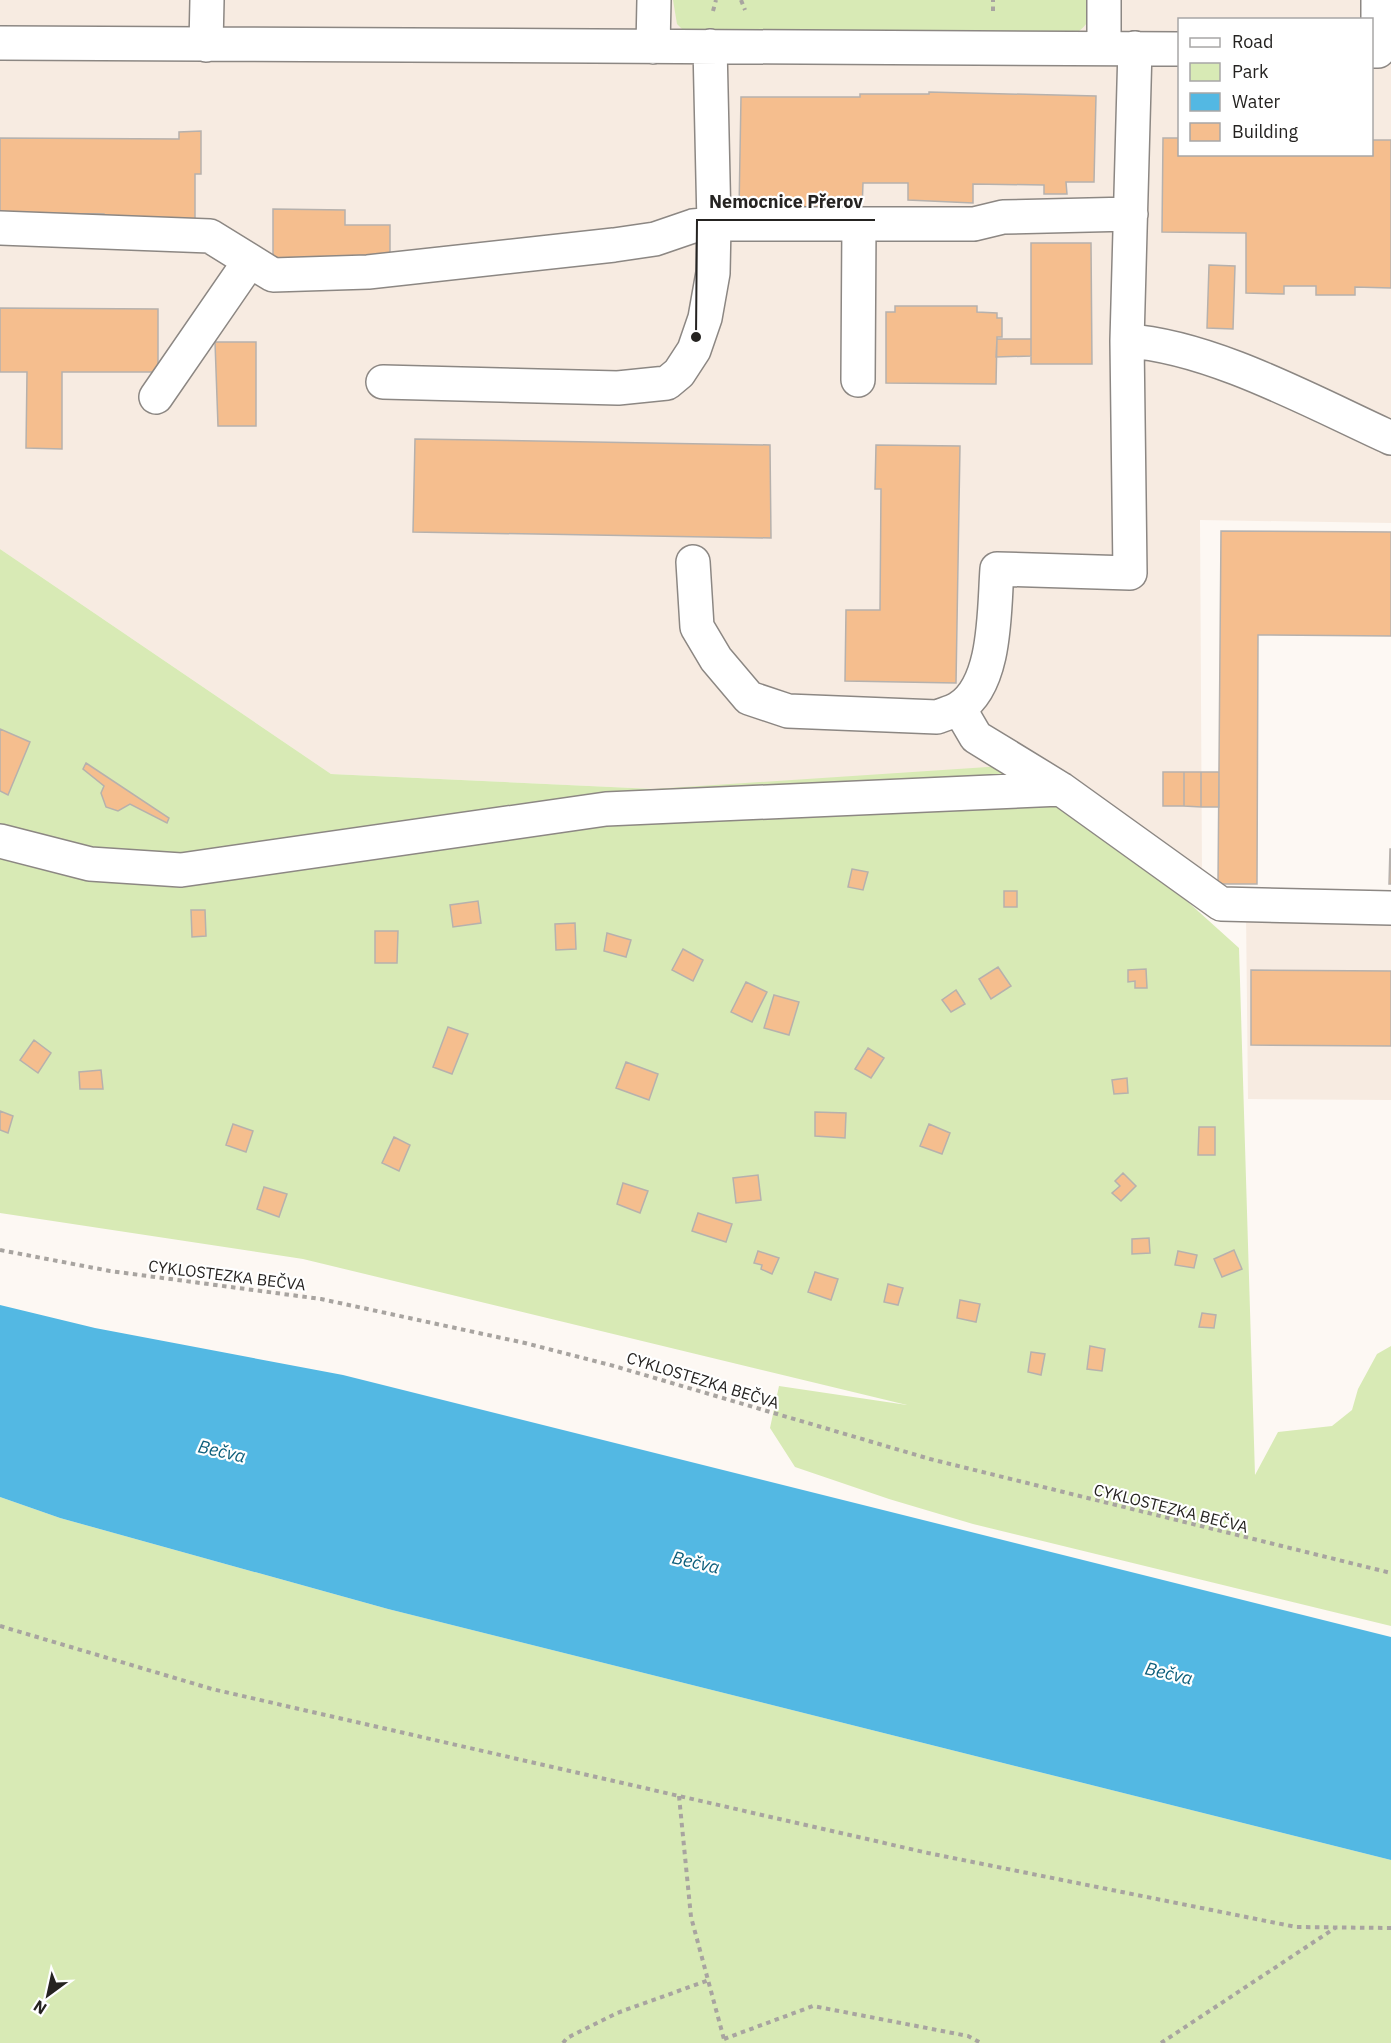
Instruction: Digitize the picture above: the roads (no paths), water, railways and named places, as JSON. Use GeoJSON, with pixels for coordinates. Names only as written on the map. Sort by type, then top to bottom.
{"type":"FeatureCollection","features":[{"type":"Feature","properties":{"kind":"lane"},"geometry":{"type":"LineString","coordinates":[[206,45],[207,0]]}},
{"type":"Feature","properties":{"kind":"lane"},"geometry":{"type":"LineString","coordinates":[[653,47],[654,0]]}},
{"type":"Feature","properties":{"kind":"lane"},"geometry":{"type":"LineString","coordinates":[[693,562],[697,627],[716,659],[749,698],[788,711],[937,717],[959,708],[974,693],[985,671],[992,646],[997,569],[1130,573],[1127,341],[1131,214],[1120,48],[1104,0]]}},
{"type":"Feature","properties":{"kind":"lane"},"geometry":{"type":"LineString","coordinates":[[1373,51],[1378,51],[1378,0]]}},
{"type":"Feature","properties":{"kind":"lane"},"geometry":{"type":"LineString","coordinates":[[0,43],[1178,49]]}},
{"type":"Feature","properties":{"kind":"lane"},"geometry":{"type":"LineString","coordinates":[[383,382],[618,388],[667,383],[679,373],[694,350],[705,318],[713,273],[710,46]]}},
{"type":"Feature","properties":{"kind":"lane"},"geometry":{"type":"LineString","coordinates":[[0,228],[210,236],[273,275],[368,273],[614,245],[655,239],[693,226],[714,224],[974,224],[1003,217],[1131,214]]}},
{"type":"Feature","properties":{"kind":"lane"},"geometry":{"type":"LineString","coordinates":[[858,380],[859,224]]}},
{"type":"Feature","properties":{"kind":"lane"},"geometry":{"type":"LineString","coordinates":[[156,398],[249,262]]}},
{"type":"Feature","properties":{"kind":"lane"},"geometry":{"type":"LineString","coordinates":[[1127,341],[1153,342],[1245,371],[1391,438]]}},
{"type":"Feature","properties":{"kind":"lane"},"geometry":{"type":"LineString","coordinates":[[959,708],[976,737],[1060,789],[1221,904],[1391,908]]}},
{"type":"Feature","properties":{"kind":"lane"},"geometry":{"type":"LineString","coordinates":[[0,841],[90,864],[181,870],[606,809],[1060,789]]}},
{"type":"Feature","properties":{"kind":"water","name":"Bečva"},"geometry":{"type":"Polygon","coordinates":[[[0,1305],[95,1328],[343,1375],[1391,1637],[1391,1860],[388,1609],[60,1518],[0,1497],[0,1305]]]}},
{"type":"Feature","properties":{"kind":"place","name":"Nemocnice Přerov"},"geometry":{"type":"Point","coordinates":[696,337]}}]}
